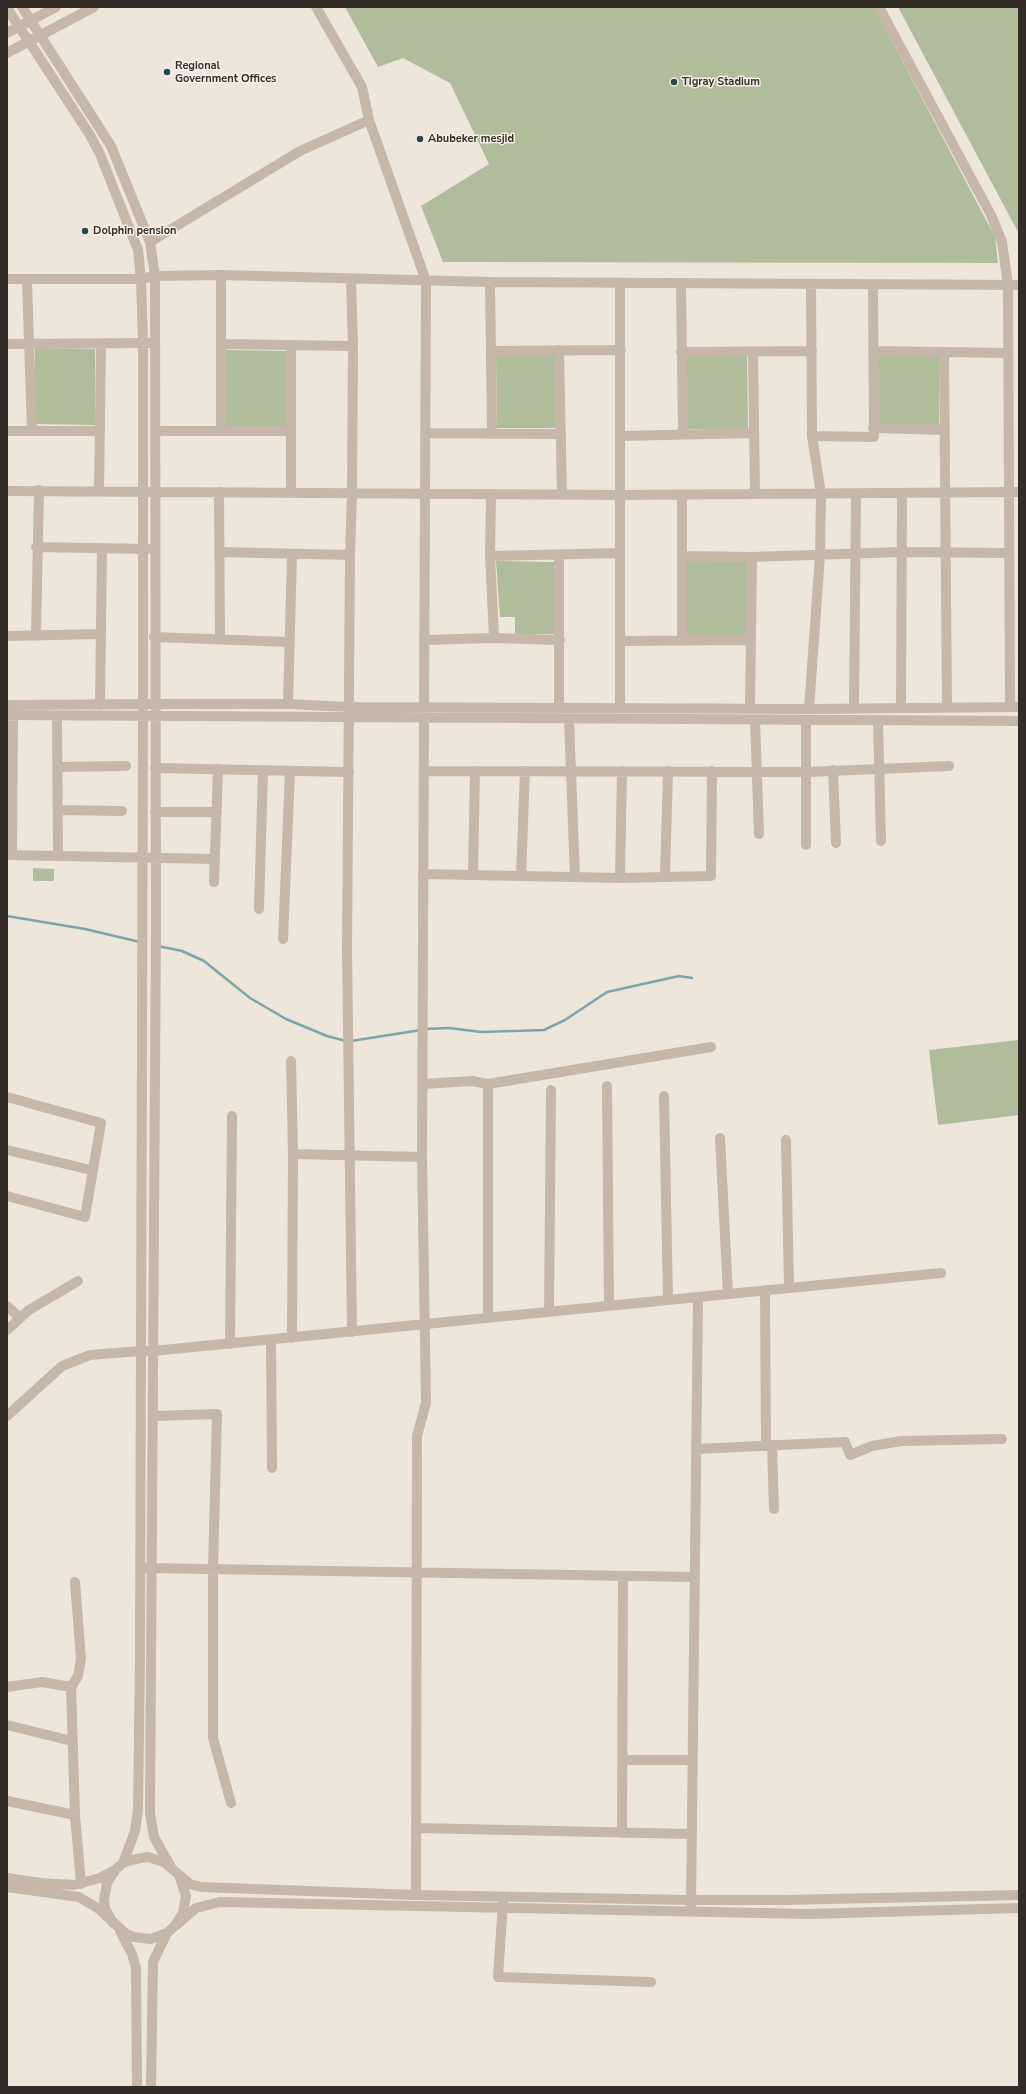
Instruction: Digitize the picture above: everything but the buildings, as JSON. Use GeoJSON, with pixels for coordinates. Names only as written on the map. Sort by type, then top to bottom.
{"type":"FeatureCollection","features":[{"type":"Feature","properties":{"kind":"street"},"geometry":{"type":"LineString","coordinates":[[22,7],[101,128],[111,146],[150,242],[155,276],[154,637],[156,930],[153,1568],[150,1813],[154,1837],[174,1870],[182,1880],[186,1896],[183,1913],[170,1930],[153,1962],[151,2087]]}},
{"type":"Feature","properties":{"kind":"street"},"geometry":{"type":"LineString","coordinates":[[7,33],[56,7]]}},
{"type":"Feature","properties":{"kind":"street"},"geometry":{"type":"LineString","coordinates":[[7,53],[94,7]]}},
{"type":"Feature","properties":{"kind":"street"},"geometry":{"type":"LineString","coordinates":[[316,7],[362,87],[369,120],[426,281],[423,874],[424,1084],[422,1158],[426,1403],[417,1436],[416,1895]]}},
{"type":"Feature","properties":{"kind":"street"},"geometry":{"type":"LineString","coordinates":[[215,860],[10,855],[10,715],[155,717],[349,712],[424,712],[559,707],[809,709],[1015,707],[1009,553],[1014,492],[1008,353],[1008,285],[1002,242],[998,229],[879,7]]}},
{"type":"Feature","properties":{"kind":"street"},"geometry":{"type":"LineString","coordinates":[[7,8],[90,135],[100,154],[135,242],[140,261],[143,343],[143,858],[138,1810],[135,1831],[120,1866],[107,1883],[104,1900],[105,1908],[132,1954],[136,1968],[137,2087]]}},
{"type":"Feature","properties":{"kind":"street"},"geometry":{"type":"LineString","coordinates":[[150,242],[300,151],[369,120]]}},
{"type":"Feature","properties":{"kind":"street"},"geometry":{"type":"LineString","coordinates":[[90,135],[101,128]]}},
{"type":"Feature","properties":{"kind":"street"},"geometry":{"type":"LineString","coordinates":[[7,279],[141,279],[155,276],[221,275],[490,282],[1019,285]]}},
{"type":"Feature","properties":{"kind":"street"},"geometry":{"type":"LineString","coordinates":[[220,432],[221,275]]}},
{"type":"Feature","properties":{"kind":"street"},"geometry":{"type":"LineString","coordinates":[[351,279],[353,346],[347,950],[352,1332]]}},
{"type":"Feature","properties":{"kind":"street"},"geometry":{"type":"LineString","coordinates":[[26,280],[32,431]]}},
{"type":"Feature","properties":{"kind":"street"},"geometry":{"type":"LineString","coordinates":[[490,282],[492,434]]}},
{"type":"Feature","properties":{"kind":"street"},"geometry":{"type":"LineString","coordinates":[[620,283],[620,707]]}},
{"type":"Feature","properties":{"kind":"street"},"geometry":{"type":"LineString","coordinates":[[680,283],[683,435]]}},
{"type":"Feature","properties":{"kind":"street"},"geometry":{"type":"LineString","coordinates":[[809,709],[820,554],[821,494],[812,436],[811,284]]}},
{"type":"Feature","properties":{"kind":"street"},"geometry":{"type":"LineString","coordinates":[[812,436],[874,437],[873,284]]}},
{"type":"Feature","properties":{"kind":"street"},"geometry":{"type":"LineString","coordinates":[[7,344],[155,344]]}},
{"type":"Feature","properties":{"kind":"street"},"geometry":{"type":"LineString","coordinates":[[100,490],[101,344]]}},
{"type":"Feature","properties":{"kind":"street"},"geometry":{"type":"LineString","coordinates":[[221,344],[353,346]]}},
{"type":"Feature","properties":{"kind":"street"},"geometry":{"type":"LineString","coordinates":[[291,345],[291,492]]}},
{"type":"Feature","properties":{"kind":"street"},"geometry":{"type":"LineString","coordinates":[[559,350],[562,495]]}},
{"type":"Feature","properties":{"kind":"street"},"geometry":{"type":"LineString","coordinates":[[491,351],[621,350]]}},
{"type":"Feature","properties":{"kind":"street"},"geometry":{"type":"LineString","coordinates":[[681,352],[812,351]]}},
{"type":"Feature","properties":{"kind":"street"},"geometry":{"type":"LineString","coordinates":[[753,352],[755,494]]}},
{"type":"Feature","properties":{"kind":"street"},"geometry":{"type":"LineString","coordinates":[[873,352],[1008,353]]}},
{"type":"Feature","properties":{"kind":"street"},"geometry":{"type":"LineString","coordinates":[[944,353],[947,708]]}},
{"type":"Feature","properties":{"kind":"street"},"geometry":{"type":"LineString","coordinates":[[874,428],[945,430]]}},
{"type":"Feature","properties":{"kind":"street"},"geometry":{"type":"LineString","coordinates":[[7,431],[100,431]]}},
{"type":"Feature","properties":{"kind":"street"},"geometry":{"type":"LineString","coordinates":[[155,432],[291,431]]}},
{"type":"Feature","properties":{"kind":"street"},"geometry":{"type":"LineString","coordinates":[[425,433],[561,434]]}},
{"type":"Feature","properties":{"kind":"street"},"geometry":{"type":"LineString","coordinates":[[620,436],[754,433]]}},
{"type":"Feature","properties":{"kind":"street"},"geometry":{"type":"LineString","coordinates":[[36,635],[36,547],[39,490]]}},
{"type":"Feature","properties":{"kind":"street"},"geometry":{"type":"LineString","coordinates":[[7,491],[100,490],[562,495],[1014,492]]}},
{"type":"Feature","properties":{"kind":"street"},"geometry":{"type":"LineString","coordinates":[[219,492],[220,639]]}},
{"type":"Feature","properties":{"kind":"street"},"geometry":{"type":"LineString","coordinates":[[901,708],[902,493]]}},
{"type":"Feature","properties":{"kind":"street"},"geometry":{"type":"LineString","coordinates":[[491,494],[490,556],[494,638]]}},
{"type":"Feature","properties":{"kind":"street"},"geometry":{"type":"LineString","coordinates":[[854,708],[856,494]]}},
{"type":"Feature","properties":{"kind":"street"},"geometry":{"type":"LineString","coordinates":[[682,495],[682,641]]}},
{"type":"Feature","properties":{"kind":"street"},"geometry":{"type":"LineString","coordinates":[[36,547],[155,549]]}},
{"type":"Feature","properties":{"kind":"street"},"geometry":{"type":"LineString","coordinates":[[100,705],[102,548]]}},
{"type":"Feature","properties":{"kind":"street"},"geometry":{"type":"LineString","coordinates":[[219,552],[350,555]]}},
{"type":"Feature","properties":{"kind":"street"},"geometry":{"type":"LineString","coordinates":[[682,556],[752,557],[901,552],[1009,553]]}},
{"type":"Feature","properties":{"kind":"street"},"geometry":{"type":"LineString","coordinates":[[490,556],[620,553]]}},
{"type":"Feature","properties":{"kind":"street"},"geometry":{"type":"LineString","coordinates":[[288,704],[292,554]]}},
{"type":"Feature","properties":{"kind":"street"},"geometry":{"type":"LineString","coordinates":[[559,555],[559,707]]}},
{"type":"Feature","properties":{"kind":"street"},"geometry":{"type":"LineString","coordinates":[[750,708],[752,557]]}},
{"type":"Feature","properties":{"kind":"street"},"geometry":{"type":"LineString","coordinates":[[7,636],[101,634]]}},
{"type":"Feature","properties":{"kind":"street"},"geometry":{"type":"LineString","coordinates":[[154,637],[290,642]]}},
{"type":"Feature","properties":{"kind":"street"},"geometry":{"type":"LineString","coordinates":[[424,640],[494,638],[560,640]]}},
{"type":"Feature","properties":{"kind":"street"},"geometry":{"type":"LineString","coordinates":[[620,641],[751,640]]}},
{"type":"Feature","properties":{"kind":"street"},"geometry":{"type":"LineString","coordinates":[[7,704],[288,704],[349,712]]}},
{"type":"Feature","properties":{"kind":"street"},"geometry":{"type":"LineString","coordinates":[[424,712],[569,719],[1019,721]]}},
{"type":"Feature","properties":{"kind":"street"},"geometry":{"type":"LineString","coordinates":[[57,716],[58,856]]}},
{"type":"Feature","properties":{"kind":"street"},"geometry":{"type":"LineString","coordinates":[[569,719],[575,877]]}},
{"type":"Feature","properties":{"kind":"street"},"geometry":{"type":"LineString","coordinates":[[755,720],[759,834]]}},
{"type":"Feature","properties":{"kind":"street"},"geometry":{"type":"LineString","coordinates":[[806,720],[806,845]]}},
{"type":"Feature","properties":{"kind":"street"},"geometry":{"type":"LineString","coordinates":[[878,720],[878,769],[881,841]]}},
{"type":"Feature","properties":{"kind":"street"},"geometry":{"type":"LineString","coordinates":[[58,767],[126,766]]}},
{"type":"Feature","properties":{"kind":"street"},"geometry":{"type":"LineString","coordinates":[[424,771],[806,772],[949,766]]}},
{"type":"Feature","properties":{"kind":"street"},"geometry":{"type":"LineString","coordinates":[[155,768],[349,772]]}},
{"type":"Feature","properties":{"kind":"street"},"geometry":{"type":"LineString","coordinates":[[214,882],[218,769]]}},
{"type":"Feature","properties":{"kind":"street"},"geometry":{"type":"LineString","coordinates":[[259,909],[263,770]]}},
{"type":"Feature","properties":{"kind":"street"},"geometry":{"type":"LineString","coordinates":[[833,770],[836,843]]}},
{"type":"Feature","properties":{"kind":"street"},"geometry":{"type":"LineString","coordinates":[[283,939],[290,771]]}},
{"type":"Feature","properties":{"kind":"street"},"geometry":{"type":"LineString","coordinates":[[473,875],[474,771]]}},
{"type":"Feature","properties":{"kind":"street"},"geometry":{"type":"LineString","coordinates":[[521,876],[525,771]]}},
{"type":"Feature","properties":{"kind":"street"},"geometry":{"type":"LineString","coordinates":[[620,878],[622,771]]}},
{"type":"Feature","properties":{"kind":"street"},"geometry":{"type":"LineString","coordinates":[[665,876],[668,771]]}},
{"type":"Feature","properties":{"kind":"street"},"geometry":{"type":"LineString","coordinates":[[423,874],[620,878],[711,876],[712,771]]}},
{"type":"Feature","properties":{"kind":"street"},"geometry":{"type":"LineString","coordinates":[[58,810],[122,811]]}},
{"type":"Feature","properties":{"kind":"street"},"geometry":{"type":"LineString","coordinates":[[155,812],[217,812]]}},
{"type":"Feature","properties":{"kind":"street"},"geometry":{"type":"LineString","coordinates":[[424,1084],[472,1081],[488,1084],[711,1047]]}},
{"type":"Feature","properties":{"kind":"street"},"geometry":{"type":"LineString","coordinates":[[291,1061],[293,1154],[292,1338]]}},
{"type":"Feature","properties":{"kind":"street"},"geometry":{"type":"LineString","coordinates":[[488,1084],[488,1318]]}},
{"type":"Feature","properties":{"kind":"street"},"geometry":{"type":"LineString","coordinates":[[608,1086],[609,1306]]}},
{"type":"Feature","properties":{"kind":"street"},"geometry":{"type":"LineString","coordinates":[[549,1312],[551,1090]]}},
{"type":"Feature","properties":{"kind":"street"},"geometry":{"type":"LineString","coordinates":[[664,1096],[668,1300]]}},
{"type":"Feature","properties":{"kind":"street"},"geometry":{"type":"LineString","coordinates":[[7,1097],[100,1123],[84,1217],[7,1196]]}},
{"type":"Feature","properties":{"kind":"street"},"geometry":{"type":"LineString","coordinates":[[230,1344],[232,1116]]}},
{"type":"Feature","properties":{"kind":"street"},"geometry":{"type":"LineString","coordinates":[[720,1138],[728,1294]]}},
{"type":"Feature","properties":{"kind":"street"},"geometry":{"type":"LineString","coordinates":[[786,1140],[789,1288]]}},
{"type":"Feature","properties":{"kind":"street"},"geometry":{"type":"LineString","coordinates":[[7,1150],[91,1170]]}},
{"type":"Feature","properties":{"kind":"street"},"geometry":{"type":"LineString","coordinates":[[293,1154],[422,1158]]}},
{"type":"Feature","properties":{"kind":"street"},"geometry":{"type":"LineString","coordinates":[[7,1416],[62,1366],[90,1355],[230,1344],[941,1273]]}},
{"type":"Feature","properties":{"kind":"street"},"geometry":{"type":"LineString","coordinates":[[7,1330],[40,1303],[78,1281]]}},
{"type":"Feature","properties":{"kind":"street"},"geometry":{"type":"LineString","coordinates":[[765,1290],[769,1446],[774,1509]]}},
{"type":"Feature","properties":{"kind":"street"},"geometry":{"type":"LineString","coordinates":[[691,1911],[698,1297]]}},
{"type":"Feature","properties":{"kind":"street"},"geometry":{"type":"LineString","coordinates":[[7,1306],[20,1318]]}},
{"type":"Feature","properties":{"kind":"street"},"geometry":{"type":"LineString","coordinates":[[271,1340],[272,1468]]}},
{"type":"Feature","properties":{"kind":"street"},"geometry":{"type":"LineString","coordinates":[[153,1416],[217,1414],[213,1569],[213,1738],[231,1804]]}},
{"type":"Feature","properties":{"kind":"street"},"geometry":{"type":"LineString","coordinates":[[696,1449],[845,1442],[850,1455],[872,1446],[900,1441],[1002,1439]]}},
{"type":"Feature","properties":{"kind":"street"},"geometry":{"type":"LineString","coordinates":[[140,1568],[694,1577]]}},
{"type":"Feature","properties":{"kind":"street"},"geometry":{"type":"LineString","coordinates":[[622,1833],[623,1576]]}},
{"type":"Feature","properties":{"kind":"street"},"geometry":{"type":"LineString","coordinates":[[75,1582],[81,1659],[78,1676],[71,1687],[72,1741],[75,1815],[81,1884]]}},
{"type":"Feature","properties":{"kind":"street"},"geometry":{"type":"LineString","coordinates":[[7,1687],[42,1682],[71,1687]]}},
{"type":"Feature","properties":{"kind":"street"},"geometry":{"type":"LineString","coordinates":[[7,1725],[72,1741]]}},
{"type":"Feature","properties":{"kind":"street"},"geometry":{"type":"LineString","coordinates":[[622,1760],[692,1760]]}},
{"type":"Feature","properties":{"kind":"street"},"geometry":{"type":"LineString","coordinates":[[7,1801],[75,1815]]}},
{"type":"Feature","properties":{"kind":"street"},"geometry":{"type":"LineString","coordinates":[[417,1828],[692,1834]]}},
{"type":"Feature","properties":{"kind":"street"},"geometry":{"type":"LineString","coordinates":[[7,1878],[48,1884],[81,1884],[100,1878],[131,1860],[148,1857],[160,1860],[190,1884],[201,1887],[416,1895],[691,1900],[781,1900],[1019,1894]]}},
{"type":"Feature","properties":{"kind":"street"},"geometry":{"type":"LineString","coordinates":[[7,1886],[80,1897],[99,1909],[116,1926],[134,1937],[142,1939],[159,1936],[170,1930],[196,1908],[220,1902],[816,1914],[1019,1908]]}},
{"type":"Feature","properties":{"kind":"street"},"geometry":{"type":"LineString","coordinates":[[504,1896],[498,1977],[651,1982]]}},
{"type":"Feature","properties":{"kind":"green space"},"geometry":{"type":"Polygon","coordinates":[[[345,7],[874,7],[995,237],[998,263],[443,262],[421,206],[489,164],[450,83],[403,58],[378,67],[345,7]]]}},
{"type":"Feature","properties":{"kind":"green space"},"geometry":{"type":"Polygon","coordinates":[[[898,7],[1019,7],[1019,234],[898,7]]]}},
{"type":"Feature","properties":{"kind":"green space"},"geometry":{"type":"Polygon","coordinates":[[[35,348],[95,349],[95,425],[34,424],[35,348]]]}},
{"type":"Feature","properties":{"kind":"green space"},"geometry":{"type":"Polygon","coordinates":[[[226,350],[287,351],[287,427],[226,426],[226,350]]]}},
{"type":"Feature","properties":{"kind":"green space"},"geometry":{"type":"Polygon","coordinates":[[[496,355],[555,355],[556,428],[497,428],[496,355]]]}},
{"type":"Feature","properties":{"kind":"green space"},"geometry":{"type":"Polygon","coordinates":[[[878,355],[939,355],[939,426],[879,426],[878,355]]]}},
{"type":"Feature","properties":{"kind":"green space"},"geometry":{"type":"Polygon","coordinates":[[[686,356],[747,356],[748,429],[687,429],[686,356]]]}},
{"type":"Feature","properties":{"kind":"green space"},"geometry":{"type":"Polygon","coordinates":[[[686,560],[747,560],[747,637],[686,637],[686,560]]]}},
{"type":"Feature","properties":{"kind":"green space"},"geometry":{"type":"Polygon","coordinates":[[[496,561],[554,562],[554,634],[515,634],[515,617],[500,617],[496,561]]]}},
{"type":"Feature","properties":{"kind":"green space"},"geometry":{"type":"Polygon","coordinates":[[[33,868],[54,869],[54,881],[33,881],[33,868]]]}},
{"type":"Feature","properties":{"kind":"green space"},"geometry":{"type":"Polygon","coordinates":[[[1019,1040],[1019,1115],[938,1125],[929,1050],[1019,1040]]]}},
{"type":"Feature","properties":{"kind":"waterway"},"geometry":{"type":"LineString","coordinates":[[7,916],[85,929],[140,942]]}},
{"type":"Feature","properties":{"kind":"waterway"},"geometry":{"type":"LineString","coordinates":[[158,946],[182,951],[204,961],[250,998],[286,1019],[327,1036],[346,1041]]}},
{"type":"Feature","properties":{"kind":"waterway"},"geometry":{"type":"LineString","coordinates":[[426,1029],[449,1028],[481,1032],[544,1030],[565,1020],[607,992],[679,976],[692,978]]}},
{"type":"Feature","properties":{"kind":"waterway"},"geometry":{"type":"LineString","coordinates":[[351,1041],[421,1030]]}},
{"type":"Feature","properties":{"kind":"place","name":"Regional Government Offices"},"geometry":{"type":"Point","coordinates":[167,72]}},
{"type":"Feature","properties":{"kind":"place","name":"Tigray Stadium"},"geometry":{"type":"Point","coordinates":[674,82]}},
{"type":"Feature","properties":{"kind":"place","name":"Abubeker mesjid"},"geometry":{"type":"Point","coordinates":[420,139]}},
{"type":"Feature","properties":{"kind":"place","name":"Dolphin pension"},"geometry":{"type":"Point","coordinates":[85,231]}}]}
